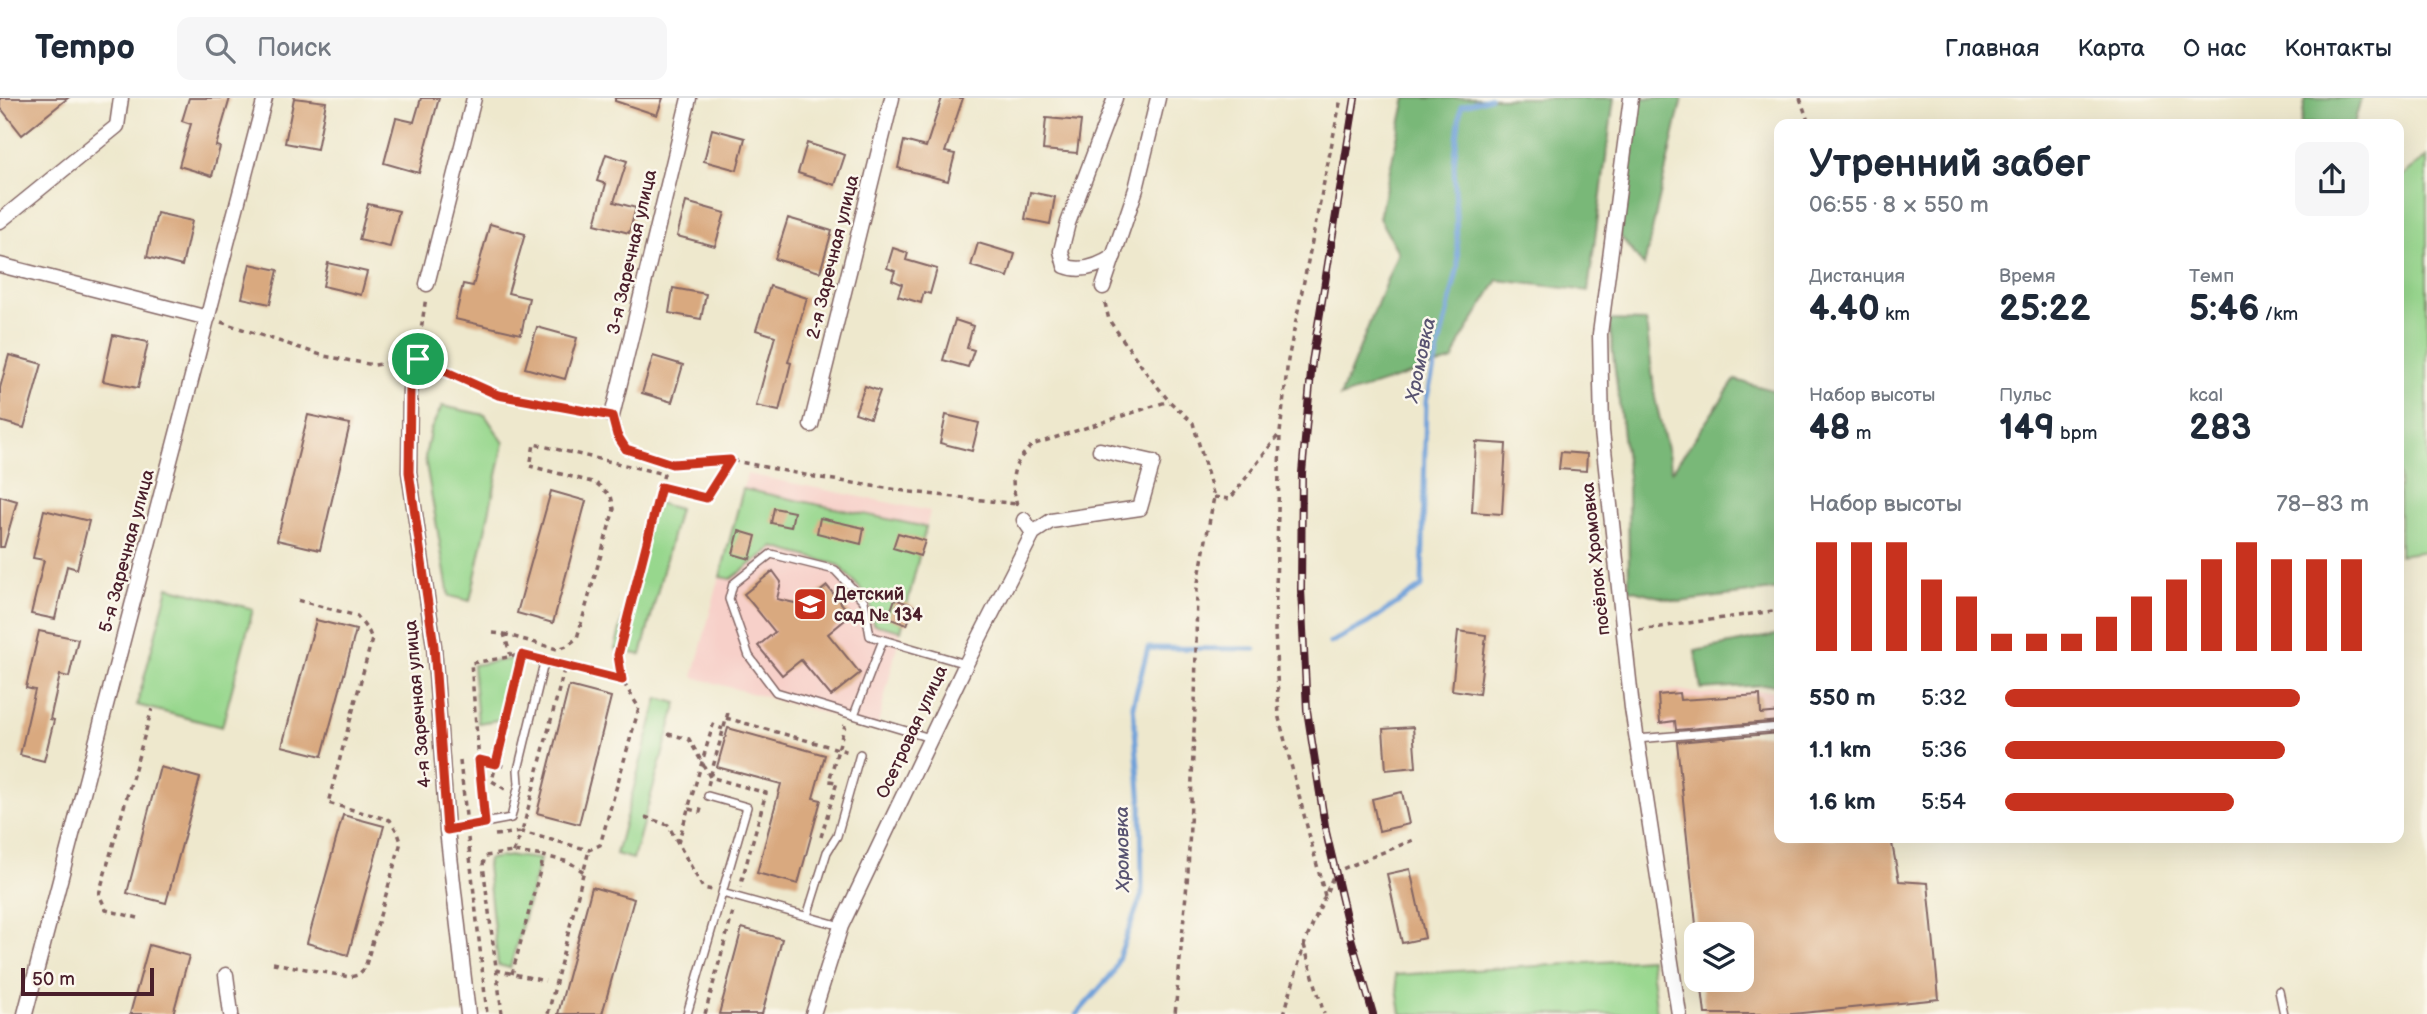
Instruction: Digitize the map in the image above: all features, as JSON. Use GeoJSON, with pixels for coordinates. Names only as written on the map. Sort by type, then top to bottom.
{"type":"FeatureCollection","features":[{"type":"Feature","properties":{"kind":"street"},"geometry":{"type":"LineString","coordinates":[[0,221],[117,126],[121,98]]}},
{"type":"Feature","properties":{"kind":"street","name":"5-я Заречная улица"},"geometry":{"type":"LineString","coordinates":[[25,1014],[265,98]]}},
{"type":"Feature","properties":{"kind":"street"},"geometry":{"type":"LineString","coordinates":[[427,284],[474,98]]}},
{"type":"Feature","properties":{"kind":"street","name":"3-я Заречная улица"},"geometry":{"type":"LineString","coordinates":[[612,416],[689,98]]}},
{"type":"Feature","properties":{"kind":"street","name":"2-я Заречная улица"},"geometry":{"type":"LineString","coordinates":[[811,425],[892,98]]}},
{"type":"Feature","properties":{"kind":"street"},"geometry":{"type":"LineString","coordinates":[[1114,256],[1102,264],[1076,269],[1065,266],[1061,251],[1068,223],[1115,98]]}},
{"type":"Feature","properties":{"kind":"street"},"geometry":{"type":"LineString","coordinates":[[1103,287],[1136,190],[1158,98]]}},
{"type":"Feature","properties":{"kind":"street","name":"посёлок Хромовка"},"geometry":{"type":"LineString","coordinates":[[1631,98],[1600,334],[1602,431],[1637,739],[1679,1014]]}},
{"type":"Feature","properties":{"kind":"street"},"geometry":{"type":"LineString","coordinates":[[0,265],[208,318]]}},
{"type":"Feature","properties":{"kind":"street","name":"4-я Заречная улица"},"geometry":{"type":"LineString","coordinates":[[410,390],[409,472],[434,646],[447,830],[468,1014]]}},
{"type":"Feature","properties":{"kind":"street"},"geometry":{"type":"LineString","coordinates":[[1024,520],[1033,533],[1051,521],[1140,508],[1153,463],[1100,450]]}},
{"type":"Feature","properties":{"kind":"street","name":"Осетровая улица"},"geometry":{"type":"LineString","coordinates":[[813,1014],[841,926],[966,664],[1033,533]]}},
{"type":"Feature","properties":{"kind":"street"},"geometry":{"type":"LineString","coordinates":[[226,975],[231,1014]]}},
{"type":"Feature","properties":{"kind":"lane"},"geometry":{"type":"LineString","coordinates":[[930,738],[850,718],[776,692],[749,656],[729,599],[733,584],[771,554],[835,570],[864,601],[870,636],[966,664]]}},
{"type":"Feature","properties":{"kind":"lane"},"geometry":{"type":"LineString","coordinates":[[850,718],[883,640]]}},
{"type":"Feature","properties":{"kind":"lane"},"geometry":{"type":"LineString","coordinates":[[447,830],[511,818],[519,784],[518,770],[543,667]]}},
{"type":"Feature","properties":{"kind":"lane"},"geometry":{"type":"LineString","coordinates":[[1637,739],[1774,728]]}},
{"type":"Feature","properties":{"kind":"lane"},"geometry":{"type":"LineString","coordinates":[[807,916],[827,852],[837,836],[860,754]]}},
{"type":"Feature","properties":{"kind":"lane"},"geometry":{"type":"LineString","coordinates":[[687,1014],[747,807],[708,796]]}},
{"type":"Feature","properties":{"kind":"lane"},"geometry":{"type":"LineString","coordinates":[[722,893],[841,926]]}},
{"type":"Feature","properties":{"kind":"lane"},"geometry":{"type":"LineString","coordinates":[[2279,991],[2284,1014]]}},
{"type":"Feature","properties":{"kind":"path"},"geometry":{"type":"LineString","coordinates":[[1325,896],[1279,718],[1275,630],[1280,433],[1291,347],[1341,98]]}},
{"type":"Feature","properties":{"kind":"path"},"geometry":{"type":"LineString","coordinates":[[1800,98],[1807,119]]}},
{"type":"Feature","properties":{"kind":"path"},"geometry":{"type":"LineString","coordinates":[[410,390],[418,359],[427,284]]}},
{"type":"Feature","properties":{"kind":"path"},"geometry":{"type":"LineString","coordinates":[[1103,287],[1109,320],[1169,401],[1187,417],[1196,431],[1214,497],[1197,588],[1189,858],[1175,1014]]}},
{"type":"Feature","properties":{"kind":"path"},"geometry":{"type":"LineString","coordinates":[[208,318],[324,356],[374,365],[418,359],[498,395],[612,416],[617,435],[626,449],[672,464],[730,460],[884,488],[1017,504]]}},
{"type":"Feature","properties":{"kind":"path"},"geometry":{"type":"LineString","coordinates":[[1024,520],[1017,504],[1013,472],[1018,458],[1032,445],[1169,401]]}},
{"type":"Feature","properties":{"kind":"path"},"geometry":{"type":"LineString","coordinates":[[1214,497],[1230,499],[1280,433]]}},
{"type":"Feature","properties":{"kind":"path"},"geometry":{"type":"LineString","coordinates":[[493,633],[557,649],[567,646],[577,638],[614,509],[611,496],[596,482],[531,463],[534,444],[664,474]]}},
{"type":"Feature","properties":{"kind":"path"},"geometry":{"type":"LineString","coordinates":[[661,487],[706,498],[730,460]]}},
{"type":"Feature","properties":{"kind":"path"},"geometry":{"type":"LineString","coordinates":[[513,852],[522,832],[589,850],[600,845],[639,708],[622,680],[618,655],[661,487],[664,461]]}},
{"type":"Feature","properties":{"kind":"path"},"geometry":{"type":"LineString","coordinates":[[273,963],[350,977],[358,975],[365,968],[401,842],[390,820],[328,803],[372,639],[369,632],[357,616],[297,600]]}},
{"type":"Feature","properties":{"kind":"path"},"geometry":{"type":"LineString","coordinates":[[1623,632],[1774,611]]}},
{"type":"Feature","properties":{"kind":"path"},"geometry":{"type":"LineString","coordinates":[[504,634],[511,656]]}},
{"type":"Feature","properties":{"kind":"path"},"geometry":{"type":"LineString","coordinates":[[485,823],[471,663],[522,655],[622,680]]}},
{"type":"Feature","properties":{"kind":"path"},"geometry":{"type":"LineString","coordinates":[[516,796],[492,781],[522,655]]}},
{"type":"Feature","properties":{"kind":"path"},"geometry":{"type":"LineString","coordinates":[[138,918],[106,909],[99,894],[152,709]]}},
{"type":"Feature","properties":{"kind":"path"},"geometry":{"type":"LineString","coordinates":[[689,809],[700,812],[729,709]]}},
{"type":"Feature","properties":{"kind":"path"},"geometry":{"type":"LineString","coordinates":[[726,718],[860,754]]}},
{"type":"Feature","properties":{"kind":"path"},"geometry":{"type":"LineString","coordinates":[[818,848],[837,782],[829,781],[850,718]]}},
{"type":"Feature","properties":{"kind":"path"},"geometry":{"type":"LineString","coordinates":[[678,843],[713,725],[723,729]]}},
{"type":"Feature","properties":{"kind":"path"},"geometry":{"type":"LineString","coordinates":[[668,734],[689,739],[710,777]]}},
{"type":"Feature","properties":{"kind":"path"},"geometry":{"type":"LineString","coordinates":[[479,760],[518,770]]}},
{"type":"Feature","properties":{"kind":"path"},"geometry":{"type":"LineString","coordinates":[[645,817],[668,825],[704,888],[722,893]]}},
{"type":"Feature","properties":{"kind":"path"},"geometry":{"type":"LineString","coordinates":[[1284,1014],[1304,945],[1335,872],[1413,840]]}},
{"type":"Feature","properties":{"kind":"path"},"geometry":{"type":"LineString","coordinates":[[548,1014],[589,850]]}},
{"type":"Feature","properties":{"kind":"path"},"geometry":{"type":"LineString","coordinates":[[502,1014],[483,865],[485,856],[513,852],[544,856],[569,862],[584,872]]}},
{"type":"Feature","properties":{"kind":"path"},"geometry":{"type":"LineString","coordinates":[[513,974],[544,856]]}},
{"type":"Feature","properties":{"kind":"path"},"geometry":{"type":"LineString","coordinates":[[1304,945],[1324,1014]]}},
{"type":"Feature","properties":{"kind":"path"},"geometry":{"type":"LineString","coordinates":[[496,970],[545,981]]}},
{"type":"Feature","properties":{"kind":"shaded area","name":"Детский сад № 134"},"geometry":{"type":"Polygon","coordinates":[[[747,474],[930,511],[877,728],[693,677],[747,474]]]}},
{"type":"Feature","properties":{"kind":"shaded area"},"geometry":{"type":"Polygon","coordinates":[[[1678,690],[1701,694],[1774,690],[1774,725],[1675,733],[1665,730],[1659,724],[1656,693],[1678,690]]]}},
{"type":"Feature","properties":{"kind":"green space"},"geometry":{"type":"Polygon","coordinates":[[[1406,98],[1614,98],[1588,291],[1498,280],[1462,338],[1453,360],[1340,397],[1398,252],[1379,218],[1406,98]]]}},
{"type":"Feature","properties":{"kind":"green space"},"geometry":{"type":"Polygon","coordinates":[[[1632,98],[1682,98],[1644,266],[1617,232],[1632,98]]]}},
{"type":"Feature","properties":{"kind":"green space"},"geometry":{"type":"Polygon","coordinates":[[[2306,98],[2361,98],[2355,119],[2301,119],[2306,98]]]}},
{"type":"Feature","properties":{"kind":"green space"},"geometry":{"type":"Polygon","coordinates":[[[2427,157],[2427,551],[2404,554],[2404,174],[2427,157]]]}},
{"type":"Feature","properties":{"kind":"green space"},"geometry":{"type":"Polygon","coordinates":[[[1609,320],[1646,321],[1655,398],[1672,471],[1735,380],[1774,390],[1774,590],[1679,602],[1629,589],[1628,477],[1609,320]]]}},
{"type":"Feature","properties":{"kind":"green space"},"geometry":{"type":"Polygon","coordinates":[[[442,406],[485,415],[504,443],[470,601],[449,596],[425,458],[430,431],[442,406]]]}},
{"type":"Feature","properties":{"kind":"green space"},"geometry":{"type":"Polygon","coordinates":[[[743,489],[926,527],[901,631],[873,624],[869,598],[838,565],[774,547],[731,579],[720,577],[743,489]]]}},
{"type":"Feature","properties":{"kind":"green space"},"geometry":{"type":"Polygon","coordinates":[[[653,502],[679,509],[641,655],[615,649],[653,502]]]}},
{"type":"Feature","properties":{"kind":"green space"},"geometry":{"type":"Polygon","coordinates":[[[168,587],[253,609],[222,727],[137,705],[168,587]]]}},
{"type":"Feature","properties":{"kind":"green space"},"geometry":{"type":"Polygon","coordinates":[[[1774,635],[1774,684],[1701,689],[1695,651],[1774,635]]]}},
{"type":"Feature","properties":{"kind":"green space"},"geometry":{"type":"Polygon","coordinates":[[[518,658],[503,719],[478,723],[473,665],[518,658]]]}},
{"type":"Feature","properties":{"kind":"green space"},"geometry":{"type":"Polygon","coordinates":[[[658,698],[677,703],[633,859],[616,854],[658,698]]]}},
{"type":"Feature","properties":{"kind":"green space"},"geometry":{"type":"Polygon","coordinates":[[[512,856],[540,859],[510,968],[498,965],[487,866],[488,859],[512,856]]]}},
{"type":"Feature","properties":{"kind":"green space"},"geometry":{"type":"Polygon","coordinates":[[[1650,959],[1657,1014],[1401,1014],[1395,975],[1650,959]]]}},
{"type":"Feature","properties":{"kind":"building"},"geometry":{"type":"Polygon","coordinates":[[[0,98],[68,98],[22,135],[0,107],[0,98]]]}},
{"type":"Feature","properties":{"kind":"building"},"geometry":{"type":"Polygon","coordinates":[[[189,98],[230,98],[216,146],[220,147],[212,176],[179,166],[191,124],[182,121],[189,98]]]}},
{"type":"Feature","properties":{"kind":"building"},"geometry":{"type":"Polygon","coordinates":[[[294,98],[326,102],[317,149],[285,143],[294,98]]]}},
{"type":"Feature","properties":{"kind":"building"},"geometry":{"type":"Polygon","coordinates":[[[421,98],[439,98],[419,173],[384,163],[396,118],[414,122],[421,98]]]}},
{"type":"Feature","properties":{"kind":"building"},"geometry":{"type":"Polygon","coordinates":[[[615,98],[663,98],[657,115],[615,101],[615,98]]]}},
{"type":"Feature","properties":{"kind":"building"},"geometry":{"type":"Polygon","coordinates":[[[942,98],[963,98],[945,152],[955,154],[948,181],[898,168],[904,141],[926,147],[942,98]]]}},
{"type":"Feature","properties":{"kind":"building"},"geometry":{"type":"Polygon","coordinates":[[[1046,118],[1081,121],[1077,153],[1043,150],[1046,118]]]}},
{"type":"Feature","properties":{"kind":"building"},"geometry":{"type":"Polygon","coordinates":[[[712,129],[745,138],[737,170],[704,161],[712,129]]]}},
{"type":"Feature","properties":{"kind":"building"},"geometry":{"type":"Polygon","coordinates":[[[807,143],[845,155],[835,185],[798,173],[807,143]]]}},
{"type":"Feature","properties":{"kind":"building"},"geometry":{"type":"Polygon","coordinates":[[[606,154],[627,161],[614,202],[636,208],[629,233],[595,224],[606,184],[597,181],[606,154]]]}},
{"type":"Feature","properties":{"kind":"building"},"geometry":{"type":"Polygon","coordinates":[[[1030,192],[1055,197],[1050,224],[1025,219],[1030,192]]]}},
{"type":"Feature","properties":{"kind":"building"},"geometry":{"type":"Polygon","coordinates":[[[686,202],[725,213],[715,246],[677,236],[686,202]]]}},
{"type":"Feature","properties":{"kind":"building"},"geometry":{"type":"Polygon","coordinates":[[[368,204],[399,211],[390,247],[359,240],[368,204]]]}},
{"type":"Feature","properties":{"kind":"building"},"geometry":{"type":"Polygon","coordinates":[[[157,213],[192,221],[182,266],[147,257],[157,213]]]}},
{"type":"Feature","properties":{"kind":"building"},"geometry":{"type":"Polygon","coordinates":[[[788,218],[832,231],[820,272],[775,259],[788,218]]]}},
{"type":"Feature","properties":{"kind":"building"},"geometry":{"type":"Polygon","coordinates":[[[490,224],[525,234],[508,293],[529,298],[521,334],[455,319],[463,284],[473,286],[490,224]]]}},
{"type":"Feature","properties":{"kind":"building"},"geometry":{"type":"Polygon","coordinates":[[[978,243],[1015,254],[1008,277],[971,266],[978,243]]]}},
{"type":"Feature","properties":{"kind":"building"},"geometry":{"type":"Polygon","coordinates":[[[893,248],[908,253],[906,260],[937,269],[930,294],[924,292],[921,303],[898,296],[902,284],[892,280],[895,271],[887,268],[893,248]]]}},
{"type":"Feature","properties":{"kind":"building"},"geometry":{"type":"Polygon","coordinates":[[[328,263],[367,272],[361,295],[323,286],[328,263]]]}},
{"type":"Feature","properties":{"kind":"building"},"geometry":{"type":"Polygon","coordinates":[[[250,264],[278,270],[270,304],[242,298],[250,264]]]}},
{"type":"Feature","properties":{"kind":"building"},"geometry":{"type":"Polygon","coordinates":[[[770,286],[807,298],[788,362],[791,363],[779,411],[756,406],[775,336],[756,330],[770,286]]]}},
{"type":"Feature","properties":{"kind":"building"},"geometry":{"type":"Polygon","coordinates":[[[673,288],[706,294],[701,319],[669,313],[673,288]]]}},
{"type":"Feature","properties":{"kind":"building"},"geometry":{"type":"Polygon","coordinates":[[[955,320],[973,326],[967,348],[974,350],[968,367],[943,360],[955,320]]]}},
{"type":"Feature","properties":{"kind":"building"},"geometry":{"type":"Polygon","coordinates":[[[537,327],[577,338],[565,379],[525,368],[537,327]]]}},
{"type":"Feature","properties":{"kind":"building"},"geometry":{"type":"Polygon","coordinates":[[[113,335],[148,342],[138,388],[103,381],[113,335]]]}},
{"type":"Feature","properties":{"kind":"building"},"geometry":{"type":"Polygon","coordinates":[[[9,355],[42,364],[24,428],[0,421],[0,388],[9,355]]]}},
{"type":"Feature","properties":{"kind":"building"},"geometry":{"type":"Polygon","coordinates":[[[653,356],[683,365],[672,402],[642,393],[653,356]]]}},
{"type":"Feature","properties":{"kind":"building"},"geometry":{"type":"Polygon","coordinates":[[[865,386],[880,391],[870,418],[855,413],[865,386]]]}},
{"type":"Feature","properties":{"kind":"building"},"geometry":{"type":"Polygon","coordinates":[[[308,415],[350,424],[320,550],[277,540],[308,415]]]}},
{"type":"Feature","properties":{"kind":"building"},"geometry":{"type":"Polygon","coordinates":[[[946,415],[979,423],[972,451],[940,443],[946,415]]]}},
{"type":"Feature","properties":{"kind":"building"},"geometry":{"type":"Polygon","coordinates":[[[1476,442],[1506,444],[1502,514],[1472,512],[1476,442]]]}},
{"type":"Feature","properties":{"kind":"building"},"geometry":{"type":"Polygon","coordinates":[[[1561,452],[1587,454],[1586,471],[1559,469],[1561,452]]]}},
{"type":"Feature","properties":{"kind":"building"},"geometry":{"type":"Polygon","coordinates":[[[551,491],[586,501],[553,623],[517,613],[551,491]]]}},
{"type":"Feature","properties":{"kind":"building"},"geometry":{"type":"Polygon","coordinates":[[[0,496],[17,501],[4,547],[0,547],[0,496]]]}},
{"type":"Feature","properties":{"kind":"building"},"geometry":{"type":"Polygon","coordinates":[[[774,508],[794,512],[791,527],[771,523],[774,508]]]}},
{"type":"Feature","properties":{"kind":"building"},"geometry":{"type":"Polygon","coordinates":[[[44,510],[89,521],[77,569],[67,566],[55,619],[31,614],[44,560],[33,558],[44,510]]]}},
{"type":"Feature","properties":{"kind":"building"},"geometry":{"type":"Polygon","coordinates":[[[820,518],[864,528],[861,544],[817,533],[820,518]]]}},
{"type":"Feature","properties":{"kind":"building"},"geometry":{"type":"Polygon","coordinates":[[[739,531],[756,536],[750,559],[733,554],[739,531]]]}},
{"type":"Feature","properties":{"kind":"building"},"geometry":{"type":"Polygon","coordinates":[[[898,533],[925,541],[920,556],[893,548],[898,533]]]}},
{"type":"Feature","properties":{"kind":"building"},"geometry":{"type":"Polygon","coordinates":[[[773,571],[781,582],[777,599],[799,604],[801,607],[827,586],[851,615],[828,634],[860,673],[831,696],[801,660],[782,675],[758,646],[775,632],[744,594],[773,571]]]}},
{"type":"Feature","properties":{"kind":"building"},"geometry":{"type":"Polygon","coordinates":[[[895,599],[914,606],[907,625],[888,618],[895,599]]]}},
{"type":"Feature","properties":{"kind":"building"},"geometry":{"type":"Polygon","coordinates":[[[316,620],[356,630],[322,756],[282,746],[316,620]]]}},
{"type":"Feature","properties":{"kind":"building"},"geometry":{"type":"Polygon","coordinates":[[[39,631],[78,639],[69,677],[60,675],[50,719],[54,720],[44,761],[20,755],[35,690],[26,688],[39,631]]]}},
{"type":"Feature","properties":{"kind":"building"},"geometry":{"type":"Polygon","coordinates":[[[1458,631],[1486,635],[1479,694],[1452,690],[1458,631]]]}},
{"type":"Feature","properties":{"kind":"building"},"geometry":{"type":"Polygon","coordinates":[[[569,686],[611,697],[579,824],[537,813],[569,686]]]}},
{"type":"Feature","properties":{"kind":"building"},"geometry":{"type":"Polygon","coordinates":[[[1679,693],[1680,700],[1760,695],[1761,714],[1774,713],[1774,722],[1676,730],[1675,721],[1660,723],[1658,695],[1679,693]]]}},
{"type":"Feature","properties":{"kind":"building"},"geometry":{"type":"Polygon","coordinates":[[[1413,727],[1416,767],[1386,770],[1383,729],[1413,727]]]}},
{"type":"Feature","properties":{"kind":"building"},"geometry":{"type":"Polygon","coordinates":[[[728,728],[825,755],[813,798],[821,800],[798,884],[757,873],[781,784],[717,767],[728,728]]]}},
{"type":"Feature","properties":{"kind":"building"},"geometry":{"type":"Polygon","coordinates":[[[1774,734],[1774,843],[1892,843],[1899,881],[1928,883],[1939,999],[1792,1014],[1705,1014],[1702,992],[1754,992],[1754,922],[1696,922],[1677,742],[1774,734]]]}},
{"type":"Feature","properties":{"kind":"building"},"geometry":{"type":"Polygon","coordinates":[[[160,767],[200,778],[166,903],[127,893],[160,767]]]}},
{"type":"Feature","properties":{"kind":"building"},"geometry":{"type":"Polygon","coordinates":[[[1402,792],[1409,824],[1379,831],[1372,799],[1402,792]]]}},
{"type":"Feature","properties":{"kind":"building"},"geometry":{"type":"Polygon","coordinates":[[[343,815],[384,826],[348,955],[307,943],[343,815]]]}},
{"type":"Feature","properties":{"kind":"building"},"geometry":{"type":"Polygon","coordinates":[[[1410,869],[1425,938],[1402,943],[1387,874],[1410,869]]]}},
{"type":"Feature","properties":{"kind":"building"},"geometry":{"type":"Polygon","coordinates":[[[592,887],[634,899],[602,1014],[558,1014],[592,887]]]}},
{"type":"Feature","properties":{"kind":"building"},"geometry":{"type":"Polygon","coordinates":[[[742,928],[782,939],[762,1014],[719,1014],[742,928]]]}},
{"type":"Feature","properties":{"kind":"building"},"geometry":{"type":"Polygon","coordinates":[[[149,945],[189,956],[173,1014],[130,1014],[149,945]]]}},
{"type":"Feature","properties":{"kind":"waterway","name":"Хромовка"},"geometry":{"type":"LineString","coordinates":[[1330,643],[1368,623],[1422,586],[1426,401],[1458,267],[1454,163],[1461,106],[1490,98]]}},
{"type":"Feature","properties":{"kind":"waterway","name":"Хромовка"},"geometry":{"type":"LineString","coordinates":[[1077,1014],[1113,973],[1142,894],[1141,805],[1133,705],[1148,648],[1255,649]]}},
{"type":"Feature","properties":{"kind":"railway"},"geometry":{"type":"LineString","coordinates":[[1355,98],[1312,362],[1302,473],[1301,589],[1307,710],[1326,832],[1351,938],[1373,1014]]}},
{"type":"Feature","properties":{"kind":"place","name":"Детский сад № 134"},"geometry":{"type":"Point","coordinates":[810,604]}},
{"type":"Feature","properties":{"kind":"route"},"geometry":{"type":"LineString","coordinates":[[418,359],[498,395],[612,416],[617,435],[626,449],[672,464],[730,460],[706,498],[661,487],[618,655],[622,680],[522,655],[496,764],[479,760],[485,823],[447,830],[434,646],[409,472],[410,390],[418,359]]}}]}
